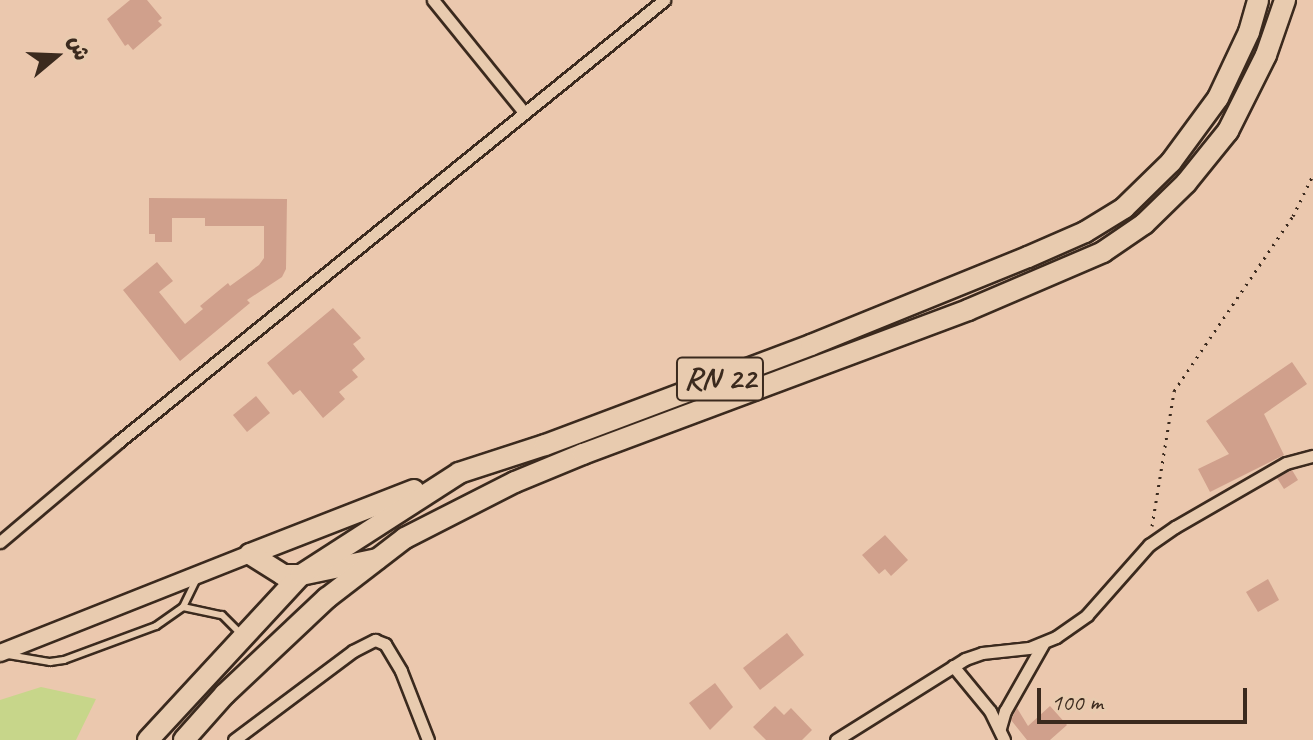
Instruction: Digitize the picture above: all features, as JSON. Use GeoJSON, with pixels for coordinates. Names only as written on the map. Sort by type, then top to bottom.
{"type":"FeatureCollection","features":[{"type":"Feature","properties":{"kind":"highway","name":"RN 22"},"geometry":{"type":"LineString","coordinates":[[148,740],[242,635],[301,575],[459,473],[545,445],[811,345],[1085,232],[1124,208],[1171,162],[1218,98],[1249,32],[1258,0]]}},
{"type":"Feature","properties":{"kind":"highway","name":"RN 22"},"geometry":{"type":"LineString","coordinates":[[184,740],[225,694],[327,598],[405,538],[529,476],[968,310],[1103,252],[1144,224],[1186,183],[1228,131],[1266,55],[1285,0]]}},
{"type":"Feature","properties":{"kind":"highway"},"geometry":{"type":"LineString","coordinates":[[250,554],[459,473]]}},
{"type":"Feature","properties":{"kind":"highway"},"geometry":{"type":"LineString","coordinates":[[250,554],[269,569],[283,575],[301,575],[378,559]]}},
{"type":"Feature","properties":{"kind":"main road"},"geometry":{"type":"LineString","coordinates":[[0,654],[250,554]]}},
{"type":"Feature","properties":{"kind":"street"},"geometry":{"type":"LineString","coordinates":[[433,0],[523,111]]}},
{"type":"Feature","properties":{"kind":"street"},"geometry":{"type":"LineString","coordinates":[[0,542],[523,111],[664,0]]}},
{"type":"Feature","properties":{"kind":"street"},"geometry":{"type":"LineString","coordinates":[[836,740],[953,666],[982,653],[1043,644],[1087,615],[1149,545],[1286,463],[1313,456]]}},
{"type":"Feature","properties":{"kind":"street"},"geometry":{"type":"LineString","coordinates":[[234,740],[353,651],[375,640],[385,644],[401,671],[428,740]]}},
{"type":"Feature","properties":{"kind":"street"},"geometry":{"type":"LineString","coordinates":[[1002,734],[1005,711],[1043,644]]}},
{"type":"Feature","properties":{"kind":"street"},"geometry":{"type":"LineString","coordinates":[[953,666],[1002,734]]}},
{"type":"Feature","properties":{"kind":"lane"},"geometry":{"type":"LineString","coordinates":[[0,654],[50,662],[81,655],[156,626],[183,607],[199,573]]}},
{"type":"Feature","properties":{"kind":"lane"},"geometry":{"type":"LineString","coordinates":[[183,607],[222,615],[242,635]]}},
{"type":"Feature","properties":{"kind":"path"},"geometry":{"type":"LineString","coordinates":[[1149,545],[1174,391],[1293,216],[1313,175]]}},
{"type":"Feature","properties":{"kind":"green space"},"geometry":{"type":"Polygon","coordinates":[[[41,687],[96,699],[76,740],[0,740],[0,700],[41,687]]]}},
{"type":"Feature","properties":{"kind":"building"},"geometry":{"type":"Polygon","coordinates":[[[130,0],[147,0],[162,18],[158,21],[162,25],[133,50],[128,44],[125,46],[107,19],[130,0]]]}},
{"type":"Feature","properties":{"kind":"building"},"geometry":{"type":"Polygon","coordinates":[[[149,198],[287,199],[286,269],[282,277],[247,300],[250,303],[180,361],[123,290],[157,262],[173,281],[159,292],[185,324],[203,309],[200,306],[228,283],[230,286],[259,265],[264,258],[264,226],[205,226],[205,218],[172,218],[172,242],[155,242],[155,234],[149,234],[149,198]]]}},
{"type":"Feature","properties":{"kind":"building"},"geometry":{"type":"Polygon","coordinates":[[[333,308],[361,338],[353,344],[365,359],[352,370],[358,377],[339,392],[345,399],[323,418],[300,390],[293,395],[267,363],[333,308]]]}},
{"type":"Feature","properties":{"kind":"building"},"geometry":{"type":"Polygon","coordinates":[[[1292,362],[1307,384],[1264,414],[1284,455],[1210,492],[1198,469],[1229,454],[1206,421],[1292,362]]]}},
{"type":"Feature","properties":{"kind":"building"},"geometry":{"type":"Polygon","coordinates":[[[256,396],[270,413],[247,432],[233,415],[256,396]]]}},
{"type":"Feature","properties":{"kind":"building"},"geometry":{"type":"Polygon","coordinates":[[[1292,470],[1298,480],[1284,489],[1277,478],[1292,470]]]}},
{"type":"Feature","properties":{"kind":"building"},"geometry":{"type":"Polygon","coordinates":[[[885,535],[908,560],[891,576],[885,569],[879,574],[862,555],[885,535]]]}},
{"type":"Feature","properties":{"kind":"building"},"geometry":{"type":"Polygon","coordinates":[[[1268,579],[1279,600],[1258,612],[1246,592],[1268,579]]]}},
{"type":"Feature","properties":{"kind":"building"},"geometry":{"type":"Polygon","coordinates":[[[787,633],[804,655],[760,690],[743,668],[787,633]]]}},
{"type":"Feature","properties":{"kind":"building"},"geometry":{"type":"Polygon","coordinates":[[[715,683],[733,707],[710,730],[689,703],[715,683]]]}},
{"type":"Feature","properties":{"kind":"building"},"geometry":{"type":"Polygon","coordinates":[[[775,706],[784,715],[791,708],[812,730],[802,740],[766,740],[753,727],[775,706]]]}},
{"type":"Feature","properties":{"kind":"building"},"geometry":{"type":"Polygon","coordinates":[[[1050,706],[1067,725],[1050,740],[1027,740],[1011,720],[1017,708],[1028,726],[1050,706]]]}}]}
